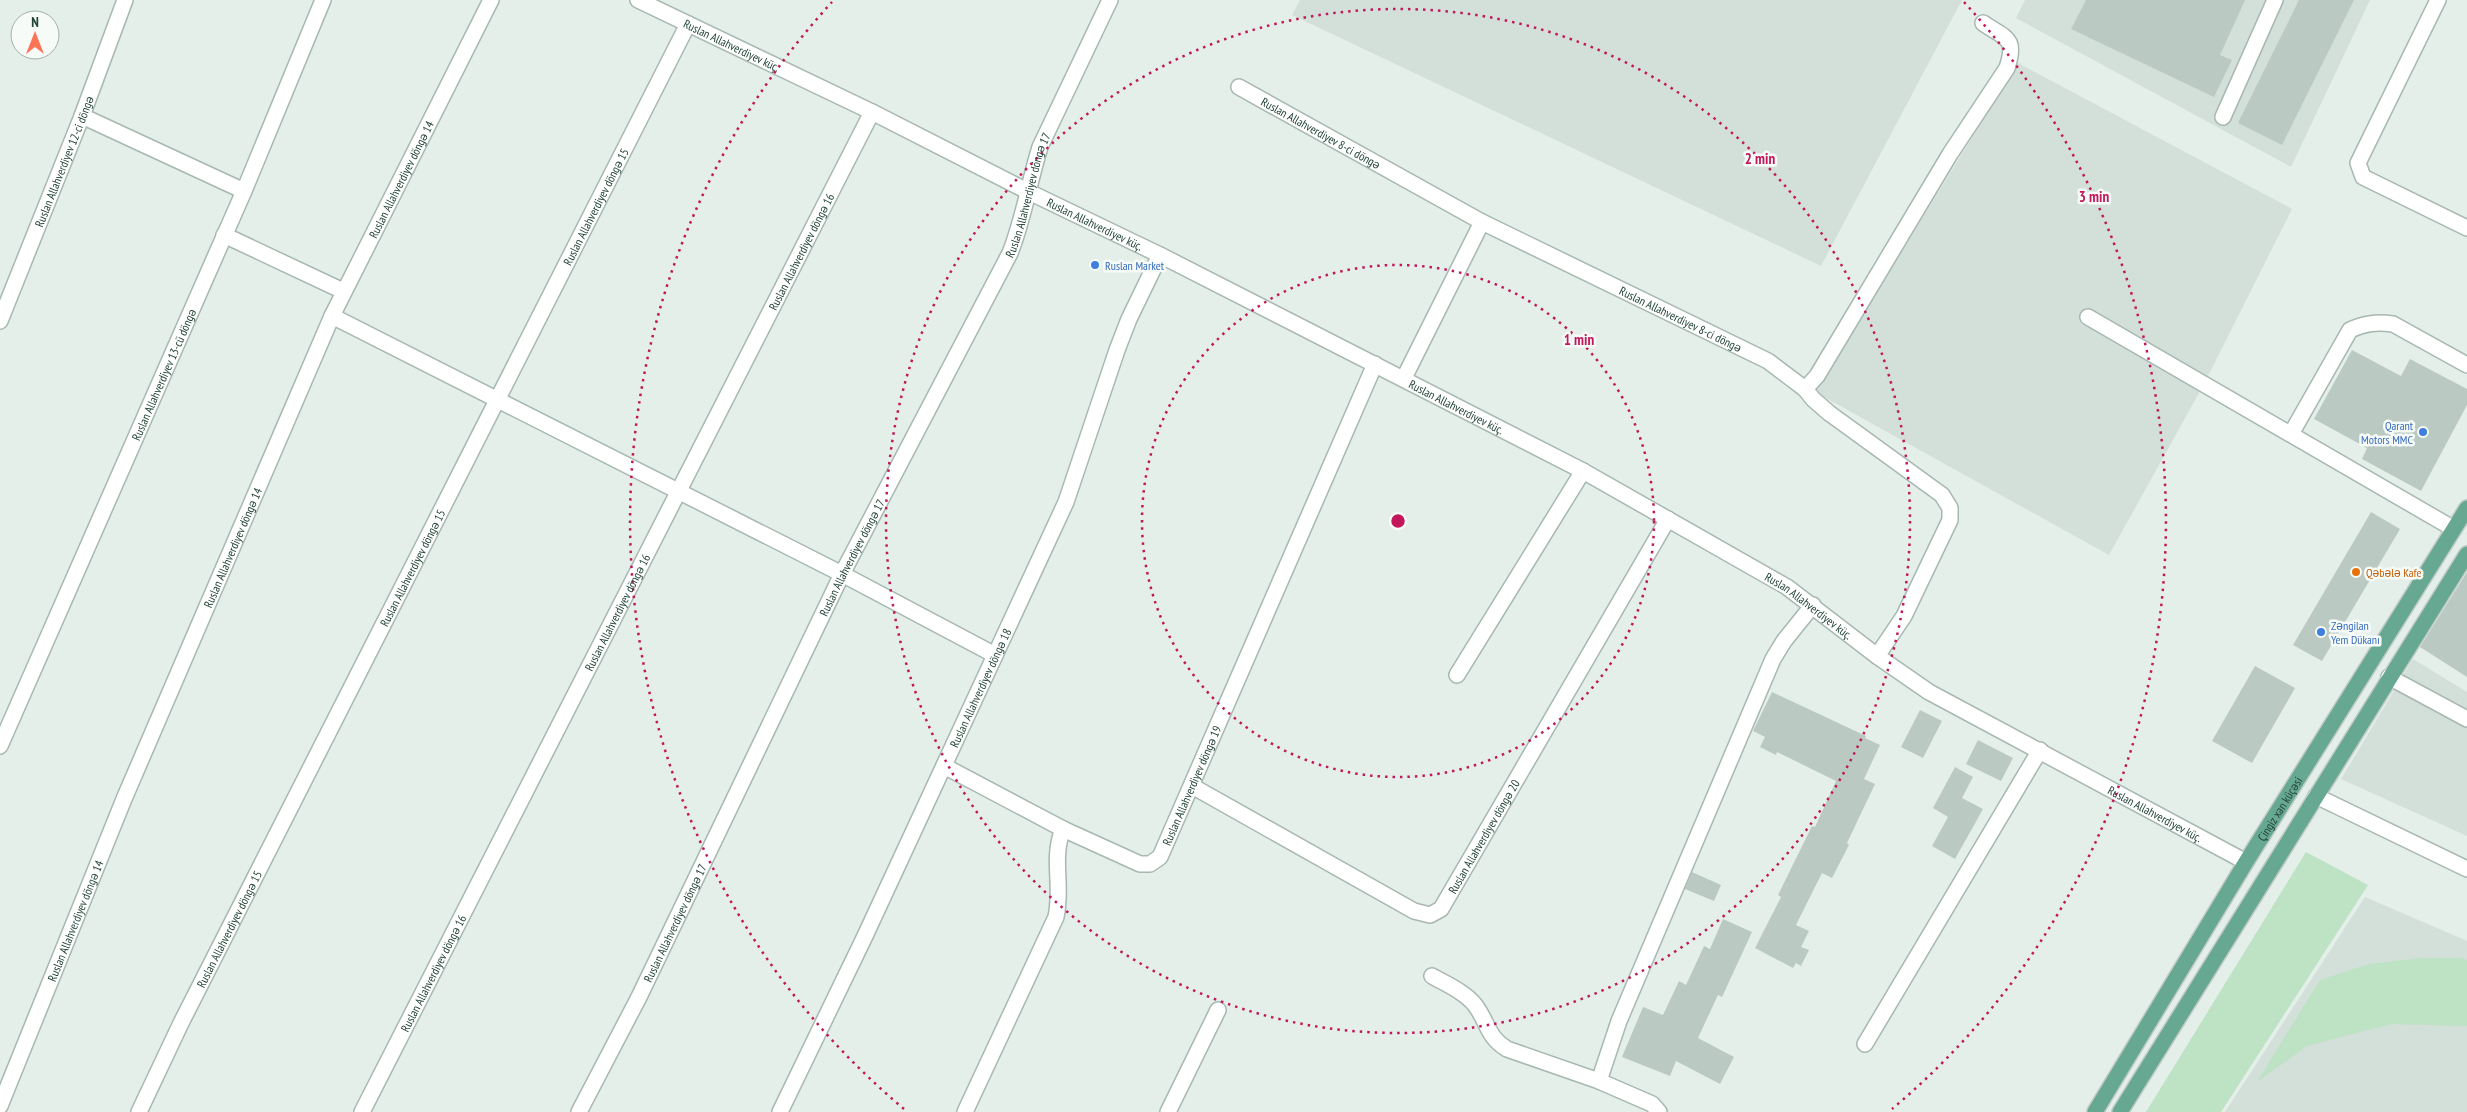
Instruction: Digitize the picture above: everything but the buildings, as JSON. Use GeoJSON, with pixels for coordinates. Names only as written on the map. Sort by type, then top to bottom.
{"type":"FeatureCollection","features":[{"type":"Feature","properties":{"kind":"main road","name":"Çingiz xan küçəsi"},"geometry":{"type":"LineString","coordinates":[[2095,1112],[2246,862],[2467,508]]}},
{"type":"Feature","properties":{"kind":"main road","name":"Çingiz xan küçəsi"},"geometry":{"type":"LineString","coordinates":[[2120,1112],[2467,554]]}},
{"type":"Feature","properties":{"kind":"street","name":"Ruslan Allahverdiyev 12-ci döngə"},"geometry":{"type":"LineString","coordinates":[[0,321],[126,0]]}},
{"type":"Feature","properties":{"kind":"street","name":"Ruslan Allahverdiyev 13-cü döngə"},"geometry":{"type":"LineString","coordinates":[[0,746],[244,191],[323,0]]}},
{"type":"Feature","properties":{"kind":"street","name":"Ruslan Allahverdiyev döngə 14"},"geometry":{"type":"LineString","coordinates":[[0,1106],[124,799],[343,291],[491,0]]}},
{"type":"Feature","properties":{"kind":"street","name":"Ruslan Allahverdiyev küç."},"geometry":{"type":"LineString","coordinates":[[638,0],[872,112],[1029,192],[1160,255],[1583,471],[1787,587],[1813,605],[1877,656],[1930,692],[2246,862]]}},
{"type":"Feature","properties":{"kind":"street","name":"Ruslan Allahverdiyev döngə 17"},"geometry":{"type":"LineString","coordinates":[[579,1112],[639,997],[842,574],[1010,252],[1021,225],[1032,171],[1040,147],[1110,0]]}},
{"type":"Feature","properties":{"kind":"street"},"geometry":{"type":"LineString","coordinates":[[2223,116],[2275,0]]}},
{"type":"Feature","properties":{"kind":"street"},"geometry":{"type":"LineString","coordinates":[[2438,0],[2358,163],[2363,177],[2467,228]]}},
{"type":"Feature","properties":{"kind":"street","name":"Ruslan Allahverdiyev döngə 15"},"geometry":{"type":"LineString","coordinates":[[139,1112],[186,1014],[688,24]]}},
{"type":"Feature","properties":{"kind":"street"},"geometry":{"type":"LineString","coordinates":[[1805,389],[1817,376],[1950,154],[2007,68],[2012,52],[2009,41],[1983,24]]}},
{"type":"Feature","properties":{"kind":"street","name":"Ruslan Allahverdiyev 8-ci döngə"},"geometry":{"type":"LineString","coordinates":[[1239,87],[1482,222],[1768,361],[1805,389],[1829,414],[1942,495],[1950,508],[1950,520],[1904,616],[1877,656]]}},
{"type":"Feature","properties":{"kind":"street","name":"Ruslan Allahverdiyev döngə 16"},"geometry":{"type":"LineString","coordinates":[[362,1112],[411,1013],[679,494],[872,112]]}},
{"type":"Feature","properties":{"kind":"street"},"geometry":{"type":"LineString","coordinates":[[82,116],[244,191]]}},
{"type":"Feature","properties":{"kind":"street"},"geometry":{"type":"LineString","coordinates":[[1404,378],[1482,222]]}},
{"type":"Feature","properties":{"kind":"street"},"geometry":{"type":"LineString","coordinates":[[224,235],[343,291]]}},
{"type":"Feature","properties":{"kind":"street","name":"Ruslan Allahverdiyev döngə 18"},"geometry":{"type":"LineString","coordinates":[[780,1112],[944,766],[1066,502],[1117,350],[1160,255]]}},
{"type":"Feature","properties":{"kind":"street"},"geometry":{"type":"LineString","coordinates":[[332,316],[679,494],[842,574],[995,655]]}},
{"type":"Feature","properties":{"kind":"street"},"geometry":{"type":"LineString","coordinates":[[2088,317],[2454,529]]}},
{"type":"Feature","properties":{"kind":"street"},"geometry":{"type":"LineString","coordinates":[[2291,434],[2350,330],[2362,324],[2380,322],[2393,324],[2467,366]]}},
{"type":"Feature","properties":{"kind":"street","name":"Ruslan Allahverdiyev döngə 19"},"geometry":{"type":"LineString","coordinates":[[1062,829],[1140,864],[1150,864],[1160,857],[1375,364]]}},
{"type":"Feature","properties":{"kind":"street"},"geometry":{"type":"LineString","coordinates":[[1457,674],[1583,471]]}},
{"type":"Feature","properties":{"kind":"street","name":"Ruslan Allahverdiyev döngə 20"},"geometry":{"type":"LineString","coordinates":[[1192,786],[1414,911],[1430,915],[1441,909],[1668,519]]}},
{"type":"Feature","properties":{"kind":"street"},"geometry":{"type":"LineString","coordinates":[[1599,1081],[1620,1021],[1773,659],[1784,641],[1813,605]]}},
{"type":"Feature","properties":{"kind":"street"},"geometry":{"type":"LineString","coordinates":[[2389,677],[2467,719]]}},
{"type":"Feature","properties":{"kind":"street"},"geometry":{"type":"LineString","coordinates":[[1865,1044],[2040,750]]}},
{"type":"Feature","properties":{"kind":"street"},"geometry":{"type":"LineString","coordinates":[[944,766],[1062,829],[1056,855],[1060,899],[1056,917],[965,1112]]}},
{"type":"Feature","properties":{"kind":"street"},"geometry":{"type":"LineString","coordinates":[[2316,796],[2467,869]]}},
{"type":"Feature","properties":{"kind":"street"},"geometry":{"type":"LineString","coordinates":[[1432,976],[1474,1003],[1488,1032],[1496,1042],[1507,1049],[1599,1081],[1652,1104],[1659,1112]]}},
{"type":"Feature","properties":{"kind":"street"},"geometry":{"type":"LineString","coordinates":[[1168,1112],[1218,1010]]}},
{"type":"Feature","properties":{"kind":"shaded area"},"geometry":{"type":"Polygon","coordinates":[[[1300,0],[1962,0],[1821,266],[1292,15],[1300,0]]]}},
{"type":"Feature","properties":{"kind":"shaded area"},"geometry":{"type":"Polygon","coordinates":[[[2025,0],[2370,0],[2291,167],[2016,18],[2025,0]]]}},
{"type":"Feature","properties":{"kind":"shaded area"},"geometry":{"type":"Polygon","coordinates":[[[2018,63],[2292,209],[2204,384],[2109,555],[1815,392],[2018,63]]]}},
{"type":"Feature","properties":{"kind":"shaded area"},"geometry":{"type":"Polygon","coordinates":[[[2413,659],[2467,692],[2467,836],[2341,779],[2413,659]]]}},
{"type":"Feature","properties":{"kind":"shaded area"},"geometry":{"type":"Polygon","coordinates":[[[2365,897],[2467,941],[2467,1112],[2225,1112],[2365,897]]]}},
{"type":"Feature","properties":{"kind":"green space"},"geometry":{"type":"Polygon","coordinates":[[[2306,852],[2368,885],[2221,1112],[2146,1112],[2306,852]]]}},
{"type":"Feature","properties":{"kind":"green space"},"geometry":{"type":"Polygon","coordinates":[[[2423,958],[2460,958],[2467,960],[2467,1026],[2391,1024],[2307,1046],[2257,1082],[2320,980],[2369,964],[2423,958]]]}},
{"type":"Feature","properties":{"kind":"place","name":"Ruslan Market"},"geometry":{"type":"Point","coordinates":[1095,265]}},
{"type":"Feature","properties":{"kind":"place","name":"Qarant Motors MMC"},"geometry":{"type":"Point","coordinates":[2423,432]}},
{"type":"Feature","properties":{"kind":"place","name":"Qəbələ Kafe"},"geometry":{"type":"Point","coordinates":[2356,572]}},
{"type":"Feature","properties":{"kind":"place","name":"Zəngilan Yem Dükanı"},"geometry":{"type":"Point","coordinates":[2321,632]}}]}
